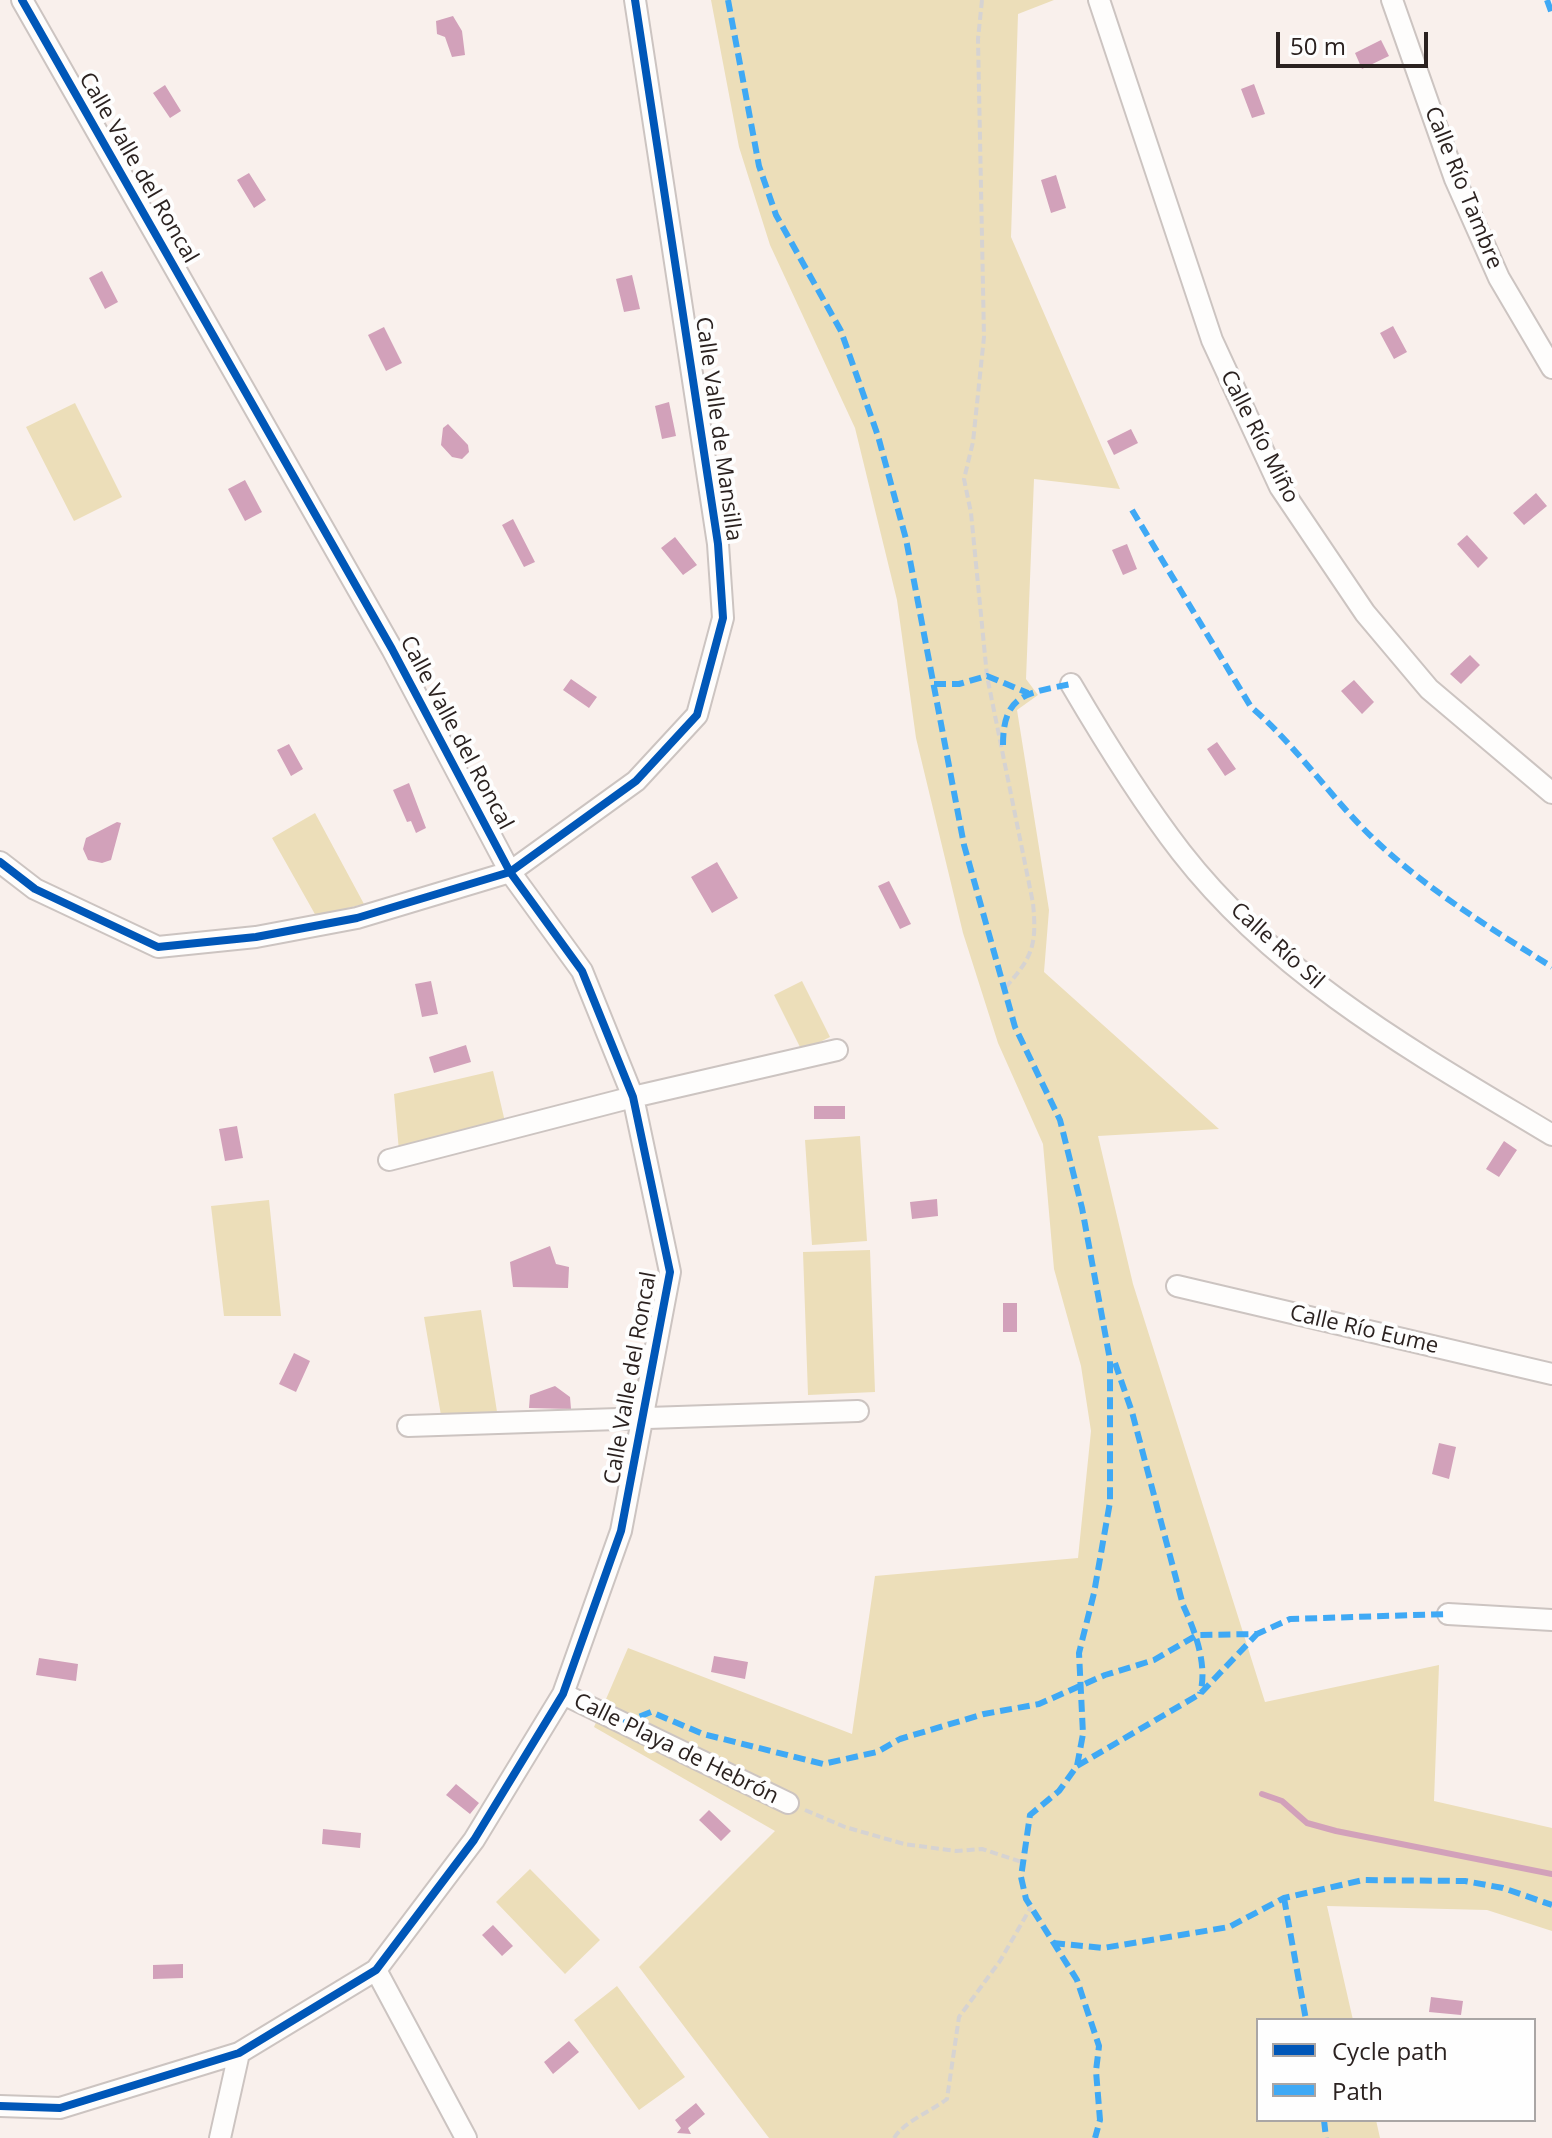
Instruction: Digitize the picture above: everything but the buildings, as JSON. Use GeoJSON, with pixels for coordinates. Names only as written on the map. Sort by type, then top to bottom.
{"type":"FeatureCollection","features":[{"type":"Feature","properties":{"kind":"street","name":"Calle Valle del Roncal"},"geometry":{"type":"LineString","coordinates":[[0,2106],[60,2108],[239,2053],[376,1970],[474,1840],[563,1694],[621,1531],[645,1418],[670,1272],[633,1097],[582,971],[510,872],[392,649],[22,0]]}},
{"type":"Feature","properties":{"kind":"street","name":"Calle Valle de Mansilla"},"geometry":{"type":"LineString","coordinates":[[0,862],[35,889],[158,947],[256,937],[357,918],[510,872],[636,781],[697,715],[723,618],[718,544],[635,0]]}},
{"type":"Feature","properties":{"kind":"street","name":"Calle Río Miño"},"geometry":{"type":"LineString","coordinates":[[1099,0],[1212,340],[1280,487],[1365,613],[1429,689],[1552,793]]}},
{"type":"Feature","properties":{"kind":"street","name":"Calle Río Tambre"},"geometry":{"type":"LineString","coordinates":[[1392,0],[1455,179],[1499,278],[1552,368]]}},
{"type":"Feature","properties":{"kind":"street","name":"Calle Río Sil"},"geometry":{"type":"LineString","coordinates":[[1071,684],[1126,776],[1174,843],[1243,919],[1343,1004],[1420,1056],[1552,1135]]}},
{"type":"Feature","properties":{"kind":"street"},"geometry":{"type":"LineString","coordinates":[[389,1160],[633,1097],[837,1050]]}},
{"type":"Feature","properties":{"kind":"street","name":"Calle Río Eume"},"geometry":{"type":"LineString","coordinates":[[1177,1286],[1552,1374]]}},
{"type":"Feature","properties":{"kind":"street","name":"Calle Valle del Roncal"},"geometry":{"type":"LineString","coordinates":[[408,1426],[858,1411]]}},
{"type":"Feature","properties":{"kind":"street"},"geometry":{"type":"LineString","coordinates":[[1448,1614],[1552,1620]]}},
{"type":"Feature","properties":{"kind":"street","name":"Calle Playa de Hebrón"},"geometry":{"type":"LineString","coordinates":[[563,1694],[788,1803]]}},
{"type":"Feature","properties":{"kind":"street"},"geometry":{"type":"LineString","coordinates":[[376,1970],[466,2138]]}},
{"type":"Feature","properties":{"kind":"street"},"geometry":{"type":"LineString","coordinates":[[220,2138],[239,2053]]}},
{"type":"Feature","properties":{"kind":"path"},"geometry":{"type":"LineString","coordinates":[[982,0],[978,39],[984,337],[973,442],[964,479],[971,513],[985,667],[1033,903],[1036,936],[1028,963],[1004,989]]}},
{"type":"Feature","properties":{"kind":"path"},"geometry":{"type":"LineString","coordinates":[[788,1803],[845,1827],[904,1844],[956,1851],[982,1849],[1022,1862]]}},
{"type":"Feature","properties":{"kind":"path"},"geometry":{"type":"LineString","coordinates":[[894,2138],[900,2128],[925,2117],[947,2099],[959,2017],[1000,1961],[1031,1907]]}},
{"type":"Feature","properties":{"kind":"shaded area"},"geometry":{"type":"Polygon","coordinates":[[[711,0],[1054,0],[1018,14],[1011,237],[1120,489],[1034,479],[1026,679],[1038,695],[1017,710],[1049,910],[1044,972],[1219,1129],[1098,1136],[1133,1284],[1265,1702],[1439,1665],[1434,1801],[1552,1828],[1552,1931],[1487,1910],[1327,1906],[1353,2018],[1256,2018],[1256,2122],[1376,2122],[1380,2138],[769,2138],[639,1967],[775,1831],[594,1727],[628,1648],[852,1734],[875,1576],[1078,1558],[1091,1431],[1081,1366],[1054,1269],[1043,1144],[998,1043],[963,933],[916,738],[897,600],[855,428],[770,245],[739,147],[711,0]]]}},
{"type":"Feature","properties":{"kind":"shaded area"},"geometry":{"type":"Polygon","coordinates":[[[453,16],[462,31],[465,55],[452,57],[445,37],[437,34],[436,21],[453,16]]]}},
{"type":"Feature","properties":{"kind":"shaded area"},"geometry":{"type":"Polygon","coordinates":[[[1381,40],[1389,56],[1362,69],[1355,53],[1381,40]]]}},
{"type":"Feature","properties":{"kind":"shaded area"},"geometry":{"type":"Polygon","coordinates":[[[1254,84],[1265,114],[1252,118],[1241,89],[1254,84]]]}},
{"type":"Feature","properties":{"kind":"shaded area"},"geometry":{"type":"Polygon","coordinates":[[[165,85],[181,111],[170,118],[153,93],[165,85]]]}},
{"type":"Feature","properties":{"kind":"shaded area"},"geometry":{"type":"Polygon","coordinates":[[[249,173],[266,200],[254,208],[237,180],[249,173]]]}},
{"type":"Feature","properties":{"kind":"shaded area"},"geometry":{"type":"Polygon","coordinates":[[[1056,175],[1066,208],[1051,213],[1041,180],[1056,175]]]}},
{"type":"Feature","properties":{"kind":"shaded area"},"geometry":{"type":"Polygon","coordinates":[[[102,271],[118,302],[105,309],[89,278],[102,271]]]}},
{"type":"Feature","properties":{"kind":"shaded area"},"geometry":{"type":"Polygon","coordinates":[[[632,275],[640,309],[624,312],[616,279],[632,275]]]}},
{"type":"Feature","properties":{"kind":"shaded area"},"geometry":{"type":"Polygon","coordinates":[[[1393,326],[1407,352],[1394,359],[1380,333],[1393,326]]]}},
{"type":"Feature","properties":{"kind":"shaded area"},"geometry":{"type":"Polygon","coordinates":[[[384,327],[402,363],[386,371],[368,335],[384,327]]]}},
{"type":"Feature","properties":{"kind":"shaded area"},"geometry":{"type":"Polygon","coordinates":[[[669,402],[676,436],[662,439],[655,406],[669,402]]]}},
{"type":"Feature","properties":{"kind":"shaded area"},"geometry":{"type":"Polygon","coordinates":[[[75,403],[122,497],[74,521],[26,427],[75,403]]]}},
{"type":"Feature","properties":{"kind":"shaded area"},"geometry":{"type":"Polygon","coordinates":[[[448,424],[468,445],[469,452],[462,459],[452,457],[441,445],[443,428],[448,424]]]}},
{"type":"Feature","properties":{"kind":"shaded area"},"geometry":{"type":"Polygon","coordinates":[[[1131,429],[1138,443],[1114,455],[1107,441],[1131,429]]]}},
{"type":"Feature","properties":{"kind":"shaded area"},"geometry":{"type":"Polygon","coordinates":[[[245,480],[262,512],[245,521],[228,489],[245,480]]]}},
{"type":"Feature","properties":{"kind":"shaded area"},"geometry":{"type":"Polygon","coordinates":[[[1536,493],[1547,506],[1524,525],[1513,513],[1536,493]]]}},
{"type":"Feature","properties":{"kind":"shaded area"},"geometry":{"type":"Polygon","coordinates":[[[513,519],[535,562],[524,567],[502,525],[513,519]]]}},
{"type":"Feature","properties":{"kind":"shaded area"},"geometry":{"type":"Polygon","coordinates":[[[1467,535],[1488,558],[1478,568],[1457,544],[1467,535]]]}},
{"type":"Feature","properties":{"kind":"shaded area"},"geometry":{"type":"Polygon","coordinates":[[[675,537],[697,565],[683,575],[661,548],[675,537]]]}},
{"type":"Feature","properties":{"kind":"shaded area"},"geometry":{"type":"Polygon","coordinates":[[[1127,544],[1137,569],[1123,575],[1112,550],[1127,544]]]}},
{"type":"Feature","properties":{"kind":"shaded area"},"geometry":{"type":"Polygon","coordinates":[[[1470,655],[1480,665],[1461,684],[1450,674],[1470,655]]]}},
{"type":"Feature","properties":{"kind":"shaded area"},"geometry":{"type":"Polygon","coordinates":[[[571,679],[597,697],[589,708],[563,690],[571,679]]]}},
{"type":"Feature","properties":{"kind":"shaded area"},"geometry":{"type":"Polygon","coordinates":[[[1354,680],[1374,702],[1362,714],[1341,691],[1354,680]]]}},
{"type":"Feature","properties":{"kind":"shaded area"},"geometry":{"type":"Polygon","coordinates":[[[1217,742],[1236,769],[1225,776],[1207,749],[1217,742]]]}},
{"type":"Feature","properties":{"kind":"shaded area"},"geometry":{"type":"Polygon","coordinates":[[[289,744],[303,769],[291,776],[277,750],[289,744]]]}},
{"type":"Feature","properties":{"kind":"shaded area"},"geometry":{"type":"Polygon","coordinates":[[[409,783],[426,828],[416,833],[411,821],[407,822],[393,790],[409,783]]]}},
{"type":"Feature","properties":{"kind":"shaded area"},"geometry":{"type":"Polygon","coordinates":[[[315,813],[364,904],[316,916],[272,838],[315,813]]]}},
{"type":"Feature","properties":{"kind":"shaded area"},"geometry":{"type":"Polygon","coordinates":[[[117,822],[121,823],[111,860],[102,863],[88,860],[83,849],[86,838],[117,822]]]}},
{"type":"Feature","properties":{"kind":"shaded area"},"geometry":{"type":"Polygon","coordinates":[[[717,862],[738,898],[712,913],[691,877],[717,862]]]}},
{"type":"Feature","properties":{"kind":"shaded area"},"geometry":{"type":"Polygon","coordinates":[[[889,881],[911,924],[900,929],[878,886],[889,881]]]}},
{"type":"Feature","properties":{"kind":"shaded area"},"geometry":{"type":"Polygon","coordinates":[[[431,981],[438,1014],[422,1017],[415,984],[431,981]]]}},
{"type":"Feature","properties":{"kind":"shaded area"},"geometry":{"type":"Polygon","coordinates":[[[802,981],[830,1037],[802,1051],[774,995],[802,981]]]}},
{"type":"Feature","properties":{"kind":"shaded area"},"geometry":{"type":"Polygon","coordinates":[[[466,1045],[471,1062],[434,1073],[429,1057],[466,1045]]]}},
{"type":"Feature","properties":{"kind":"shaded area"},"geometry":{"type":"Polygon","coordinates":[[[493,1071],[506,1126],[399,1151],[394,1094],[493,1071]]]}},
{"type":"Feature","properties":{"kind":"shaded area"},"geometry":{"type":"Polygon","coordinates":[[[814,1106],[845,1106],[845,1119],[814,1119],[814,1106]]]}},
{"type":"Feature","properties":{"kind":"shaded area"},"geometry":{"type":"Polygon","coordinates":[[[237,1126],[243,1158],[225,1161],[219,1129],[237,1126]]]}},
{"type":"Feature","properties":{"kind":"shaded area"},"geometry":{"type":"Polygon","coordinates":[[[860,1136],[867,1241],[812,1245],[805,1140],[860,1136]]]}},
{"type":"Feature","properties":{"kind":"shaded area"},"geometry":{"type":"Polygon","coordinates":[[[1504,1141],[1517,1150],[1499,1177],[1486,1169],[1504,1141]]]}},
{"type":"Feature","properties":{"kind":"shaded area"},"geometry":{"type":"Polygon","coordinates":[[[937,1199],[938,1216],[912,1219],[910,1202],[937,1199]]]}},
{"type":"Feature","properties":{"kind":"shaded area"},"geometry":{"type":"Polygon","coordinates":[[[269,1200],[281,1316],[224,1316],[211,1206],[269,1200]]]}},
{"type":"Feature","properties":{"kind":"shaded area"},"geometry":{"type":"Polygon","coordinates":[[[550,1246],[556,1264],[569,1267],[568,1288],[513,1287],[510,1262],[550,1246]]]}},
{"type":"Feature","properties":{"kind":"shaded area"},"geometry":{"type":"Polygon","coordinates":[[[870,1250],[875,1392],[808,1395],[803,1252],[870,1250]]]}},
{"type":"Feature","properties":{"kind":"shaded area"},"geometry":{"type":"Polygon","coordinates":[[[1003,1303],[1017,1303],[1017,1332],[1003,1332],[1003,1303]]]}},
{"type":"Feature","properties":{"kind":"shaded area"},"geometry":{"type":"Polygon","coordinates":[[[481,1310],[498,1418],[442,1421],[424,1317],[481,1310]]]}},
{"type":"Feature","properties":{"kind":"shaded area"},"geometry":{"type":"Polygon","coordinates":[[[294,1353],[310,1361],[296,1392],[279,1384],[294,1353]]]}},
{"type":"Feature","properties":{"kind":"shaded area"},"geometry":{"type":"Polygon","coordinates":[[[555,1386],[570,1397],[571,1409],[529,1408],[530,1395],[555,1386]]]}},
{"type":"Feature","properties":{"kind":"shaded area"},"geometry":{"type":"Polygon","coordinates":[[[1439,1443],[1456,1447],[1449,1479],[1432,1474],[1439,1443]]]}},
{"type":"Feature","properties":{"kind":"shaded area"},"geometry":{"type":"Polygon","coordinates":[[[714,1656],[748,1662],[745,1679],[711,1672],[714,1656]]]}},
{"type":"Feature","properties":{"kind":"shaded area"},"geometry":{"type":"Polygon","coordinates":[[[39,1658],[78,1664],[76,1681],[36,1675],[39,1658]]]}},
{"type":"Feature","properties":{"kind":"shaded area"},"geometry":{"type":"Polygon","coordinates":[[[456,1784],[479,1803],[470,1814],[446,1795],[456,1784]]]}},
{"type":"Feature","properties":{"kind":"shaded area"},"geometry":{"type":"Polygon","coordinates":[[[709,1810],[731,1831],[721,1841],[699,1820],[709,1810]]]}},
{"type":"Feature","properties":{"kind":"shaded area"},"geometry":{"type":"Polygon","coordinates":[[[323,1829],[361,1833],[360,1848],[322,1844],[323,1829]]]}},
{"type":"Feature","properties":{"kind":"shaded area"},"geometry":{"type":"Polygon","coordinates":[[[530,1869],[600,1940],[565,1974],[496,1902],[530,1869]]]}},
{"type":"Feature","properties":{"kind":"shaded area"},"geometry":{"type":"Polygon","coordinates":[[[493,1925],[513,1946],[502,1956],[482,1935],[493,1925]]]}},
{"type":"Feature","properties":{"kind":"shaded area"},"geometry":{"type":"Polygon","coordinates":[[[183,1964],[183,1978],[153,1979],[153,1965],[183,1964]]]}},
{"type":"Feature","properties":{"kind":"shaded area"},"geometry":{"type":"Polygon","coordinates":[[[617,1986],[685,2077],[639,2110],[574,2020],[617,1986]]]}},
{"type":"Feature","properties":{"kind":"shaded area"},"geometry":{"type":"Polygon","coordinates":[[[1431,1997],[1463,2001],[1461,2015],[1429,2012],[1431,1997]]]}},
{"type":"Feature","properties":{"kind":"shaded area"},"geometry":{"type":"Polygon","coordinates":[[[569,2041],[579,2052],[553,2074],[544,2062],[569,2041]]]}},
{"type":"Feature","properties":{"kind":"shaded area"},"geometry":{"type":"Polygon","coordinates":[[[696,2103],[705,2114],[688,2128],[691,2134],[677,2133],[681,2128],[675,2120],[696,2103]]]}},
{"type":"Feature","properties":{"kind":"waterway"},"geometry":{"type":"LineString","coordinates":[[1262,1794],[1282,1801],[1307,1823],[1552,1874]]}},
{"type":"Feature","properties":{"kind":"marked path"},"geometry":{"type":"LineString","coordinates":[[728,0],[759,166],[776,215],[841,331],[878,436],[906,539],[964,845],[1015,1027],[1060,1120],[1082,1208],[1110,1360],[1110,1502],[1094,1593],[1079,1653],[1083,1734],[1077,1766],[1059,1791],[1030,1815],[1021,1877],[1026,1899],[1077,1980],[1099,2046],[1096,2071],[1100,2120],[1095,2138]]}},
{"type":"Feature","properties":{"kind":"marked path"},"geometry":{"type":"LineString","coordinates":[[1547,0],[1552,14]]}},
{"type":"Feature","properties":{"kind":"marked path"},"geometry":{"type":"LineString","coordinates":[[1132,510],[1251,707],[1284,739],[1361,826],[1397,860],[1462,909],[1552,967]]}},
{"type":"Feature","properties":{"kind":"marked path"},"geometry":{"type":"LineString","coordinates":[[934,684],[959,684],[987,676],[1028,693]]}},
{"type":"Feature","properties":{"kind":"marked path"},"geometry":{"type":"LineString","coordinates":[[1003,745],[1007,715],[1020,699],[1042,690],[1071,684]]}},
{"type":"Feature","properties":{"kind":"marked path"},"geometry":{"type":"LineString","coordinates":[[1115,1363],[1132,1412],[1183,1605],[1199,1648],[1202,1672],[1200,1694]]}},
{"type":"Feature","properties":{"kind":"marked path"},"geometry":{"type":"LineString","coordinates":[[623,1723],[651,1712],[703,1734],[823,1764],[877,1752],[900,1739],[984,1714],[1039,1704],[1105,1675],[1154,1660],[1197,1635],[1257,1634],[1290,1619],[1448,1614]]}},
{"type":"Feature","properties":{"kind":"marked path"},"geometry":{"type":"LineString","coordinates":[[1077,1766],[1200,1694],[1257,1634]]}},
{"type":"Feature","properties":{"kind":"marked path"},"geometry":{"type":"LineString","coordinates":[[1053,1943],[1103,1948],[1229,1927],[1284,1898],[1363,1880],[1465,1881],[1503,1888],[1552,1905]]}},
{"type":"Feature","properties":{"kind":"marked path"},"geometry":{"type":"LineString","coordinates":[[1284,1898],[1306,2018]]}},
{"type":"Feature","properties":{"kind":"marked path"},"geometry":{"type":"LineString","coordinates":[[1324,2122],[1326,2138]]}},
{"type":"Feature","properties":{"kind":"cycle path"},"geometry":{"type":"LineString","coordinates":[[0,2106],[60,2108],[239,2053],[376,1970],[474,1840],[563,1694],[621,1531],[670,1272],[633,1097],[582,971],[510,872],[392,649],[22,0]]}},
{"type":"Feature","properties":{"kind":"cycle path"},"geometry":{"type":"LineString","coordinates":[[0,862],[35,889],[158,947],[256,937],[357,918],[510,872],[636,781],[697,715],[723,618],[718,544],[635,0]]}}]}
